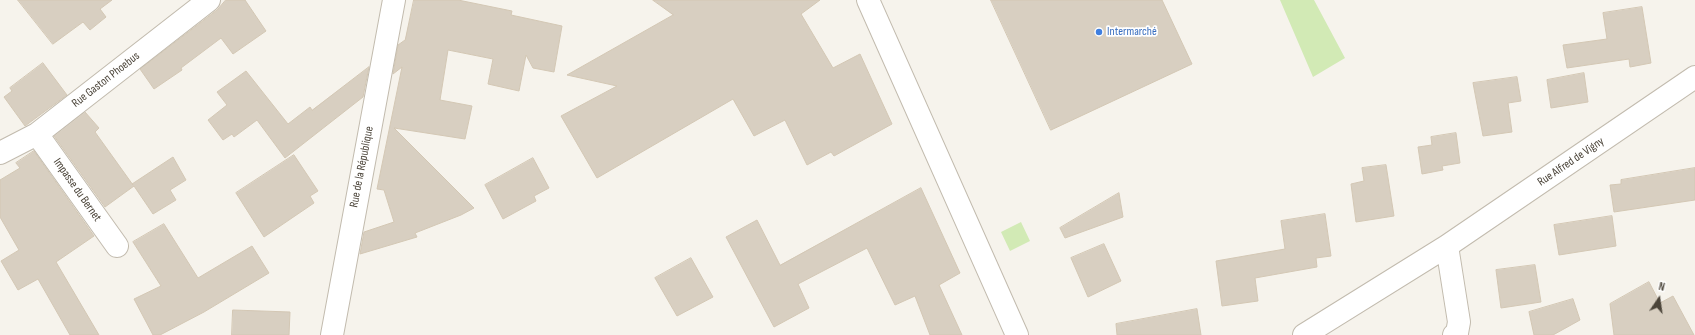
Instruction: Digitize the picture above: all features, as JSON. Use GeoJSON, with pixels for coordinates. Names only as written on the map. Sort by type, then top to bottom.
{"type":"FeatureCollection","features":[{"type":"Feature","properties":{"kind":"street","name":"Rue Gaston Phoebus"},"geometry":{"type":"LineString","coordinates":[[0,153],[37,134],[208,0]]}},
{"type":"Feature","properties":{"kind":"street","name":"Rue de la République"},"geometry":{"type":"LineString","coordinates":[[332,335],[394,0]]}},
{"type":"Feature","properties":{"kind":"street"},"geometry":{"type":"LineString","coordinates":[[868,0],[1017,335]]}},
{"type":"Feature","properties":{"kind":"street","name":"Rue Alfred de Vigny"},"geometry":{"type":"LineString","coordinates":[[1304,335],[1447,246],[1695,77]]}},
{"type":"Feature","properties":{"kind":"street","name":"Impasse du Bernet"},"geometry":{"type":"LineString","coordinates":[[37,134],[117,246]]}},
{"type":"Feature","properties":{"kind":"street"},"geometry":{"type":"LineString","coordinates":[[1447,246],[1459,322],[1457,333],[1454,335]]}},
{"type":"Feature","properties":{"kind":"green space"},"geometry":{"type":"Polygon","coordinates":[[[1280,0],[1314,0],[1345,58],[1313,77],[1280,0]]]}},
{"type":"Feature","properties":{"kind":"green space"},"geometry":{"type":"Polygon","coordinates":[[[1021,222],[1030,241],[1010,251],[1001,232],[1021,222]]]}},
{"type":"Feature","properties":{"kind":"building"},"geometry":{"type":"Polygon","coordinates":[[[18,0],[112,0],[100,9],[106,17],[90,30],[83,22],[53,44],[18,0]]]}},
{"type":"Feature","properties":{"kind":"building"},"geometry":{"type":"Polygon","coordinates":[[[226,0],[245,0],[266,31],[233,54],[221,38],[181,68],[182,70],[154,89],[140,69],[217,10],[226,0]]]}},
{"type":"Feature","properties":{"kind":"building"},"geometry":{"type":"Polygon","coordinates":[[[414,0],[458,0],[512,11],[511,15],[562,26],[554,72],[533,68],[526,55],[519,91],[488,84],[493,59],[448,50],[440,100],[472,106],[465,139],[394,128],[474,208],[461,215],[415,233],[417,237],[360,254],[364,232],[394,222],[384,190],[377,189],[402,67],[393,74],[398,45],[405,40],[414,0]]]}},
{"type":"Feature","properties":{"kind":"building"},"geometry":{"type":"Polygon","coordinates":[[[653,0],[820,0],[801,14],[833,68],[860,54],[892,124],[834,156],[831,152],[807,165],[785,120],[754,136],[733,99],[597,178],[561,116],[617,86],[567,75],[673,15],[653,0]]]}},
{"type":"Feature","properties":{"kind":"building","name":"Intermarché"},"geometry":{"type":"Polygon","coordinates":[[[991,0],[1162,0],[1192,64],[1051,130],[991,0]]]}},
{"type":"Feature","properties":{"kind":"building"},"geometry":{"type":"Polygon","coordinates":[[[1642,7],[1651,63],[1630,67],[1629,59],[1567,68],[1563,45],[1607,39],[1603,13],[1642,7]]]}},
{"type":"Feature","properties":{"kind":"building"},"geometry":{"type":"Polygon","coordinates":[[[43,63],[67,95],[25,126],[4,97],[12,91],[10,88],[43,63]]]}},
{"type":"Feature","properties":{"kind":"building"},"geometry":{"type":"Polygon","coordinates":[[[369,67],[363,97],[285,158],[257,120],[234,137],[232,134],[223,140],[208,120],[227,105],[217,92],[246,71],[288,124],[310,107],[312,110],[369,67]]]}},
{"type":"Feature","properties":{"kind":"building"},"geometry":{"type":"Polygon","coordinates":[[[1584,73],[1588,102],[1551,108],[1547,80],[1584,73]]]}},
{"type":"Feature","properties":{"kind":"building"},"geometry":{"type":"Polygon","coordinates":[[[1517,77],[1521,101],[1508,103],[1512,132],[1483,136],[1473,83],[1517,77]]]}},
{"type":"Feature","properties":{"kind":"building"},"geometry":{"type":"Polygon","coordinates":[[[85,112],[99,128],[95,132],[132,184],[173,157],[186,180],[170,190],[176,200],[153,214],[134,186],[105,207],[54,136],[85,112]]]}},
{"type":"Feature","properties":{"kind":"building"},"geometry":{"type":"Polygon","coordinates":[[[1456,133],[1460,163],[1442,166],[1443,170],[1422,174],[1418,147],[1432,145],[1431,137],[1456,133]]]}},
{"type":"Feature","properties":{"kind":"building"},"geometry":{"type":"Polygon","coordinates":[[[34,151],[94,236],[56,262],[99,335],[70,335],[38,279],[18,290],[1,261],[19,250],[0,217],[0,180],[20,168],[16,163],[34,151]]]}},
{"type":"Feature","properties":{"kind":"building"},"geometry":{"type":"Polygon","coordinates":[[[294,155],[318,191],[310,196],[314,203],[264,237],[236,193],[294,155]]]}},
{"type":"Feature","properties":{"kind":"building"},"geometry":{"type":"Polygon","coordinates":[[[533,158],[549,188],[534,196],[536,201],[503,219],[485,185],[533,158]]]}},
{"type":"Feature","properties":{"kind":"building"},"geometry":{"type":"Polygon","coordinates":[[[1386,165],[1394,216],[1356,222],[1351,184],[1364,181],[1362,168],[1386,165]]]}},
{"type":"Feature","properties":{"kind":"building"},"geometry":{"type":"Polygon","coordinates":[[[1695,168],[1695,200],[1614,212],[1610,185],[1621,184],[1621,180],[1695,168]]]}},
{"type":"Feature","properties":{"kind":"building"},"geometry":{"type":"Polygon","coordinates":[[[921,188],[960,273],[939,285],[962,335],[930,335],[915,296],[895,305],[867,248],[798,284],[809,308],[774,327],[726,237],[757,220],[780,265],[921,188]]]}},
{"type":"Feature","properties":{"kind":"building"},"geometry":{"type":"Polygon","coordinates":[[[1119,193],[1123,217],[1065,238],[1060,228],[1119,193]]]}},
{"type":"Feature","properties":{"kind":"building"},"geometry":{"type":"Polygon","coordinates":[[[1325,214],[1331,256],[1316,258],[1317,267],[1255,278],[1258,301],[1222,306],[1216,261],[1285,249],[1281,221],[1325,214]]]}},
{"type":"Feature","properties":{"kind":"building"},"geometry":{"type":"Polygon","coordinates":[[[1612,216],[1616,246],[1559,255],[1554,225],[1612,216]]]}},
{"type":"Feature","properties":{"kind":"building"},"geometry":{"type":"Polygon","coordinates":[[[164,224],[198,278],[252,246],[269,273],[204,312],[160,335],[153,335],[134,299],[161,286],[133,242],[164,224]]]}},
{"type":"Feature","properties":{"kind":"building"},"geometry":{"type":"Polygon","coordinates":[[[1104,244],[1121,281],[1088,297],[1071,258],[1104,244]]]}},
{"type":"Feature","properties":{"kind":"building"},"geometry":{"type":"Polygon","coordinates":[[[691,258],[713,297],[677,316],[655,278],[691,258]]]}},
{"type":"Feature","properties":{"kind":"building"},"geometry":{"type":"Polygon","coordinates":[[[1535,265],[1541,302],[1501,308],[1496,270],[1535,265]]]}},
{"type":"Feature","properties":{"kind":"building"},"geometry":{"type":"Polygon","coordinates":[[[1649,282],[1660,303],[1673,296],[1694,335],[1614,335],[1610,304],[1649,282]]]}},
{"type":"Feature","properties":{"kind":"building"},"geometry":{"type":"Polygon","coordinates":[[[1573,299],[1580,320],[1553,335],[1534,335],[1529,312],[1573,299]]]}},
{"type":"Feature","properties":{"kind":"building"},"geometry":{"type":"Polygon","coordinates":[[[1197,309],[1201,335],[1117,335],[1116,324],[1197,309]]]}},
{"type":"Feature","properties":{"kind":"building"},"geometry":{"type":"Polygon","coordinates":[[[233,310],[290,312],[289,335],[232,335],[233,310]]]}},
{"type":"Feature","properties":{"kind":"place","name":"Intermarché"},"geometry":{"type":"Point","coordinates":[1099,32]}}]}
